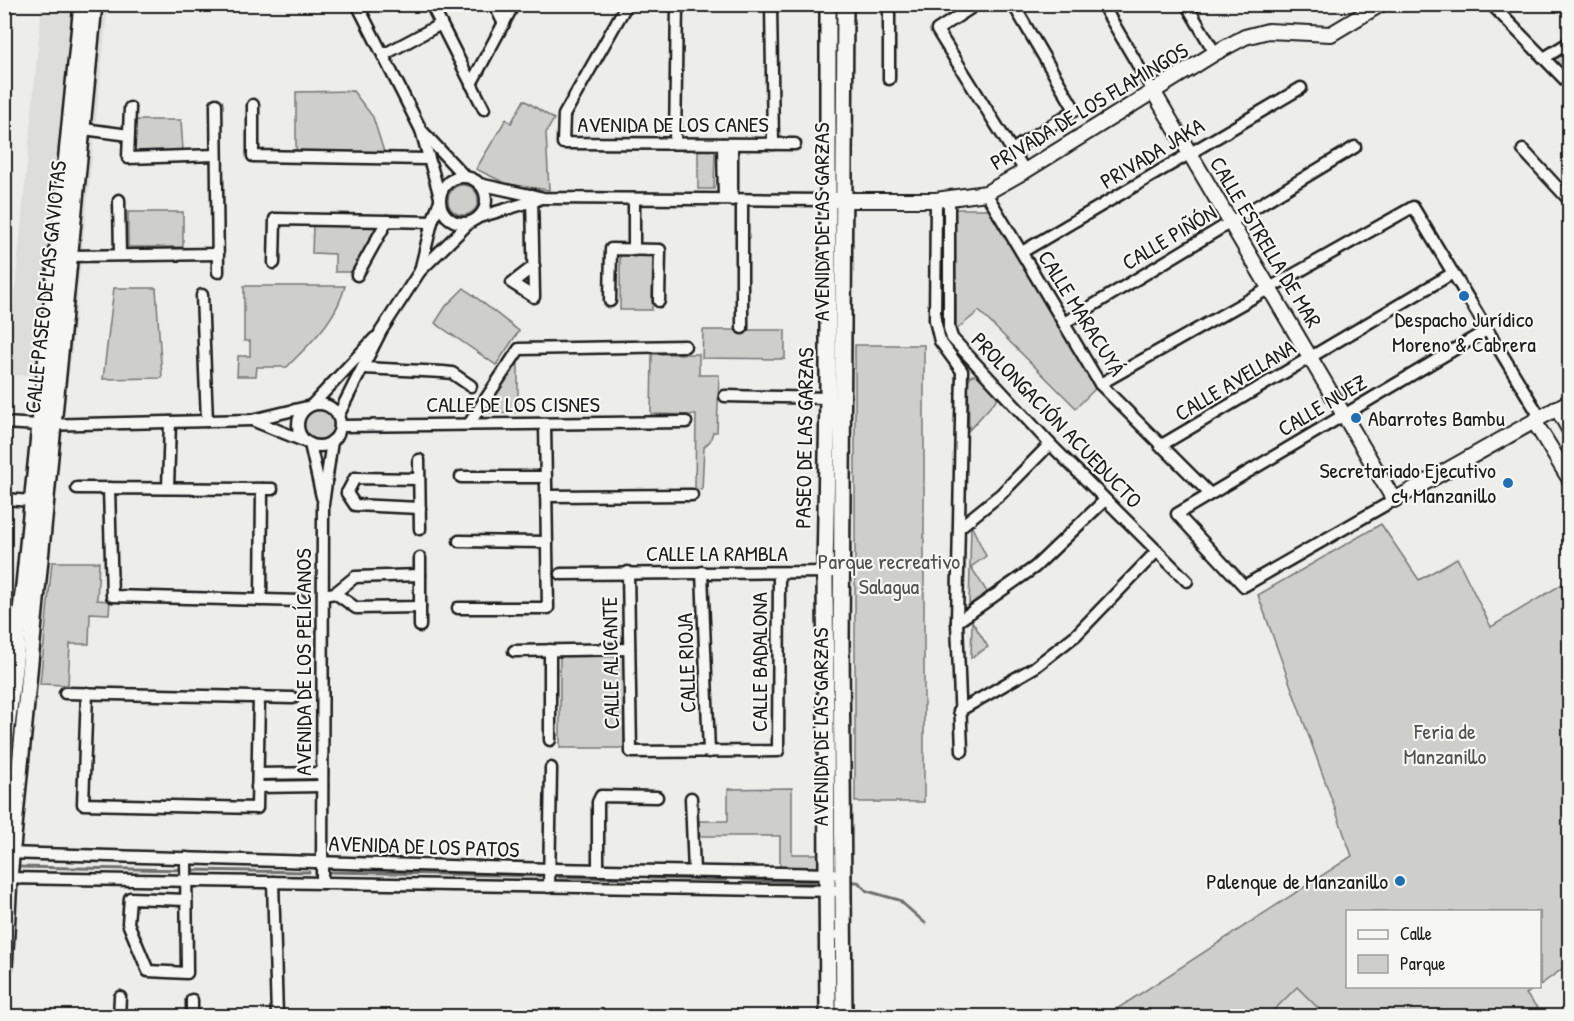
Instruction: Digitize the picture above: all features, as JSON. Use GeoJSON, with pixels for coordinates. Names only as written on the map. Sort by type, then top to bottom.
{"type":"FeatureCollection","features":[{"type":"Feature","properties":{"kind":"main road","name":"CALLE PASEO DE LAS GAVIOTAS"},"geometry":{"type":"LineString","coordinates":[[4,751],[32,501],[47,424],[70,256],[82,4]]}},
{"type":"Feature","properties":{"kind":"main road","name":"PASEO DE LAS GARZAS"},"geometry":{"type":"LineString","coordinates":[[828,4],[828,398],[825,573],[825,891],[828,1017]]}},
{"type":"Feature","properties":{"kind":"main road","name":"AVENIDA DE LAS GARZAS"},"geometry":{"type":"LineString","coordinates":[[844,1017],[842,572],[845,4]]}},
{"type":"Feature","properties":{"kind":"main road","name":"CALLE PASEO DE LAS GAVIOTAS"},"geometry":{"type":"LineString","coordinates":[[4,968],[8,853],[47,424],[76,128],[94,5]]}},
{"type":"Feature","properties":{"kind":"street"},"geometry":{"type":"LineString","coordinates":[[357,4],[421,129],[465,177],[479,184],[536,198],[828,200]]}},
{"type":"Feature","properties":{"kind":"street"},"geometry":{"type":"LineString","coordinates":[[431,4],[484,109]]}},
{"type":"Feature","properties":{"kind":"street"},"geometry":{"type":"LineString","coordinates":[[494,4],[504,24]]}},
{"type":"Feature","properties":{"kind":"street"},"geometry":{"type":"LineString","coordinates":[[471,84],[514,4]]}},
{"type":"Feature","properties":{"kind":"street","name":"AVENIDA DE LOS CANES"},"geometry":{"type":"LineString","coordinates":[[627,4],[564,115],[563,143],[795,144]]}},
{"type":"Feature","properties":{"kind":"street"},"geometry":{"type":"LineString","coordinates":[[675,143],[677,4]]}},
{"type":"Feature","properties":{"kind":"street"},"geometry":{"type":"LineString","coordinates":[[771,4],[773,144]]}},
{"type":"Feature","properties":{"kind":"street"},"geometry":{"type":"LineString","coordinates":[[889,4],[889,79]]}},
{"type":"Feature","properties":{"kind":"street"},"geometry":{"type":"LineString","coordinates":[[977,4],[937,30],[1025,171]]}},
{"type":"Feature","properties":{"kind":"street"},"geometry":{"type":"LineString","coordinates":[[1012,150],[1075,110],[1013,4]]}},
{"type":"Feature","properties":{"kind":"street","name":"CALLE ESTRELLA DE MAR"},"geometry":{"type":"LineString","coordinates":[[1102,4],[1394,500]]}},
{"type":"Feature","properties":{"kind":"street"},"geometry":{"type":"LineString","coordinates":[[1185,4],[1215,53]]}},
{"type":"Feature","properties":{"kind":"street"},"geometry":{"type":"LineString","coordinates":[[1494,8],[1509,4]]}},
{"type":"Feature","properties":{"kind":"street","name":"PRIVADA DE LOS FLAMINGOS"},"geometry":{"type":"LineString","coordinates":[[828,200],[942,199],[986,193],[1245,37],[1268,31],[1331,34],[1379,5]]}},
{"type":"Feature","properties":{"kind":"street"},"geometry":{"type":"LineString","coordinates":[[1494,8],[1569,85]]}},
{"type":"Feature","properties":{"kind":"street"},"geometry":{"type":"LineString","coordinates":[[383,55],[441,24]]}},
{"type":"Feature","properties":{"kind":"street"},"geometry":{"type":"LineString","coordinates":[[1544,58],[1569,42]]}},
{"type":"Feature","properties":{"kind":"street","name":"PRIVADA JAKA"},"geometry":{"type":"LineString","coordinates":[[1022,252],[1301,87]]}},
{"type":"Feature","properties":{"kind":"street"},"geometry":{"type":"LineString","coordinates":[[216,104],[218,272]]}},
{"type":"Feature","properties":{"kind":"street"},"geometry":{"type":"LineString","coordinates":[[253,105],[253,156],[427,159]]}},
{"type":"Feature","properties":{"kind":"street"},"geometry":{"type":"LineString","coordinates":[[130,108],[128,158],[216,155]]}},
{"type":"Feature","properties":{"kind":"street"},"geometry":{"type":"LineString","coordinates":[[76,128],[129,135]]}},
{"type":"Feature","properties":{"kind":"street"},"geometry":{"type":"LineString","coordinates":[[421,129],[439,200],[450,220],[474,220],[536,198]]}},
{"type":"Feature","properties":{"kind":"street"},"geometry":{"type":"LineString","coordinates":[[728,144],[742,328]]}},
{"type":"Feature","properties":{"kind":"street","name":"CALLE PIÑÓN"},"geometry":{"type":"LineString","coordinates":[[1064,323],[1355,147]]}},
{"type":"Feature","properties":{"kind":"street"},"geometry":{"type":"LineString","coordinates":[[1523,150],[1569,201]]}},
{"type":"Feature","properties":{"kind":"street"},"geometry":{"type":"LineString","coordinates":[[420,271],[432,222],[446,184],[458,177],[465,177]]}},
{"type":"Feature","properties":{"kind":"street"},"geometry":{"type":"LineString","coordinates":[[252,420],[320,446],[332,441],[381,331],[420,271],[474,220],[486,204],[479,184]]}},
{"type":"Feature","properties":{"kind":"street","name":"CALLE MARACUYÁ"},"geometry":{"type":"LineString","coordinates":[[986,193],[1100,384],[1210,494]]}},
{"type":"Feature","properties":{"kind":"street"},"geometry":{"type":"LineString","coordinates":[[534,266],[536,198]]}},
{"type":"Feature","properties":{"kind":"street"},"geometry":{"type":"LineString","coordinates":[[630,199],[631,250]]}},
{"type":"Feature","properties":{"kind":"street","name":"PROLONGACIÓN ACUEDUCTO"},"geometry":{"type":"LineString","coordinates":[[942,199],[935,297],[937,331],[940,341],[954,349],[1187,581]]}},
{"type":"Feature","properties":{"kind":"street","name":"PROLONGACIÓN ACUEDUCTO"},"geometry":{"type":"LineString","coordinates":[[942,199],[949,328],[962,371],[957,622],[962,751]]}},
{"type":"Feature","properties":{"kind":"street"},"geometry":{"type":"LineString","coordinates":[[118,200],[120,255]]}},
{"type":"Feature","properties":{"kind":"street"},"geometry":{"type":"LineString","coordinates":[[1100,384],[1413,207],[1487,330],[1569,480]]}},
{"type":"Feature","properties":{"kind":"street"},"geometry":{"type":"LineString","coordinates":[[274,263],[275,219],[432,222]]}},
{"type":"Feature","properties":{"kind":"street"},"geometry":{"type":"LineString","coordinates":[[357,275],[387,221]]}},
{"type":"Feature","properties":{"kind":"street"},"geometry":{"type":"LineString","coordinates":[[610,301],[611,249],[660,250],[659,302]]}},
{"type":"Feature","properties":{"kind":"street"},"geometry":{"type":"LineString","coordinates":[[70,256],[218,255]]}},
{"type":"Feature","properties":{"kind":"street","name":"CALLE AVELLANA"},"geometry":{"type":"LineString","coordinates":[[1160,446],[1453,273]]}},
{"type":"Feature","properties":{"kind":"street"},"geometry":{"type":"LineString","coordinates":[[202,295],[207,421]]}},
{"type":"Feature","properties":{"kind":"street"},"geometry":{"type":"LineString","coordinates":[[935,297],[949,297]]}},
{"type":"Feature","properties":{"kind":"street","name":"CALLE NUEZ"},"geometry":{"type":"LineString","coordinates":[[1394,500],[1244,586],[1178,514],[1487,330]]}},
{"type":"Feature","properties":{"kind":"street"},"geometry":{"type":"LineString","coordinates":[[347,494],[323,496],[307,442],[297,423],[299,417],[381,331]]}},
{"type":"Feature","properties":{"kind":"street"},"geometry":{"type":"LineString","coordinates":[[469,424],[519,349],[686,346]]}},
{"type":"Feature","properties":{"kind":"street"},"geometry":{"type":"LineString","coordinates":[[364,368],[452,373],[471,386]]}},
{"type":"Feature","properties":{"kind":"street"},"geometry":{"type":"LineString","coordinates":[[725,396],[828,398]]}},
{"type":"Feature","properties":{"kind":"street"},"geometry":{"type":"LineString","coordinates":[[1394,500],[1569,401]]}},
{"type":"Feature","properties":{"kind":"street"},"geometry":{"type":"LineString","coordinates":[[4,423],[252,420],[310,405],[328,405],[339,421]]}},
{"type":"Feature","properties":{"kind":"street"},"geometry":{"type":"LineString","coordinates":[[1557,408],[1569,431]]}},
{"type":"Feature","properties":{"kind":"street","name":"CALLE DE LOS CISNES"},"geometry":{"type":"LineString","coordinates":[[339,421],[469,424],[686,422]]}},
{"type":"Feature","properties":{"kind":"street"},"geometry":{"type":"LineString","coordinates":[[168,488],[170,422]]}},
{"type":"Feature","properties":{"kind":"street"},"geometry":{"type":"LineString","coordinates":[[458,608],[548,608],[545,424]]}},
{"type":"Feature","properties":{"kind":"street","name":"AVENIDA DE LOS PELÍCANOS"},"geometry":{"type":"LineString","coordinates":[[322,883],[323,496],[332,441]]}},
{"type":"Feature","properties":{"kind":"street"},"geometry":{"type":"LineString","coordinates":[[960,527],[1001,494],[1050,444]]}},
{"type":"Feature","properties":{"kind":"street"},"geometry":{"type":"LineString","coordinates":[[419,459],[420,529]]}},
{"type":"Feature","properties":{"kind":"street"},"geometry":{"type":"LineString","coordinates":[[461,477],[546,477]]}},
{"type":"Feature","properties":{"kind":"street"},"geometry":{"type":"LineString","coordinates":[[347,494],[355,478],[419,479]]}},
{"type":"Feature","properties":{"kind":"street"},"geometry":{"type":"LineString","coordinates":[[77,488],[267,489],[261,600]]}},
{"type":"Feature","properties":{"kind":"street"},"geometry":{"type":"LineString","coordinates":[[109,488],[112,596],[301,601]]}},
{"type":"Feature","properties":{"kind":"street"},"geometry":{"type":"LineString","coordinates":[[347,494],[355,505],[420,508]]}},
{"type":"Feature","properties":{"kind":"street"},"geometry":{"type":"LineString","coordinates":[[546,496],[692,495]]}},
{"type":"Feature","properties":{"kind":"street"},"geometry":{"type":"LineString","coordinates":[[4,499],[32,501]]}},
{"type":"Feature","properties":{"kind":"street"},"geometry":{"type":"LineString","coordinates":[[957,622],[1035,567],[1105,500]]}},
{"type":"Feature","properties":{"kind":"street"},"geometry":{"type":"LineString","coordinates":[[459,541],[547,542]]}},
{"type":"Feature","properties":{"kind":"street"},"geometry":{"type":"LineString","coordinates":[[959,711],[1035,667],[1076,635],[1157,551]]}},
{"type":"Feature","properties":{"kind":"street"},"geometry":{"type":"LineString","coordinates":[[420,558],[420,626]]}},
{"type":"Feature","properties":{"kind":"street","name":"CALLE ALICANTE"},"geometry":{"type":"LineString","coordinates":[[628,572],[631,752],[709,752]]}},
{"type":"Feature","properties":{"kind":"street","name":"CALLE RIOJA"},"geometry":{"type":"LineString","coordinates":[[702,572],[709,752]]}},
{"type":"Feature","properties":{"kind":"street","name":"CALLE LA RAMBLA"},"geometry":{"type":"LineString","coordinates":[[561,573],[842,572]]}},
{"type":"Feature","properties":{"kind":"street","name":"CALLE BADALONA"},"geometry":{"type":"LineString","coordinates":[[709,752],[778,751],[779,573]]}},
{"type":"Feature","properties":{"kind":"street"},"geometry":{"type":"LineString","coordinates":[[323,595],[335,593],[355,577],[420,576]]}},
{"type":"Feature","properties":{"kind":"street"},"geometry":{"type":"LineString","coordinates":[[335,593],[356,608],[420,607]]}},
{"type":"Feature","properties":{"kind":"street"},"geometry":{"type":"LineString","coordinates":[[514,651],[629,649]]}},
{"type":"Feature","properties":{"kind":"street"},"geometry":{"type":"LineString","coordinates":[[549,740],[550,650]]}},
{"type":"Feature","properties":{"kind":"street"},"geometry":{"type":"LineString","coordinates":[[65,693],[293,698]]}},
{"type":"Feature","properties":{"kind":"street"},"geometry":{"type":"LineString","coordinates":[[87,693],[83,804],[257,808],[259,697]]}},
{"type":"Feature","properties":{"kind":"street"},"geometry":{"type":"LineString","coordinates":[[549,887],[551,768]]}},
{"type":"Feature","properties":{"kind":"street"},"geometry":{"type":"LineString","coordinates":[[258,774],[322,773]]}},
{"type":"Feature","properties":{"kind":"street"},"geometry":{"type":"LineString","coordinates":[[257,787],[322,786]]}},
{"type":"Feature","properties":{"kind":"street"},"geometry":{"type":"LineString","coordinates":[[598,870],[598,802],[601,796],[657,797]]}},
{"type":"Feature","properties":{"kind":"street"},"geometry":{"type":"LineString","coordinates":[[692,798],[694,872]]}},
{"type":"Feature","properties":{"kind":"street","name":"AVENIDA DE LOS PATOS"},"geometry":{"type":"LineString","coordinates":[[8,853],[550,870],[843,874]]}},
{"type":"Feature","properties":{"kind":"street"},"geometry":{"type":"LineString","coordinates":[[186,858],[187,973],[148,972],[128,923],[130,898],[186,900]]}},
{"type":"Feature","properties":{"kind":"street","name":"AVENIDA DE LOS PATOS"},"geometry":{"type":"LineString","coordinates":[[7,878],[843,891]]}},
{"type":"Feature","properties":{"kind":"street"},"geometry":{"type":"LineString","coordinates":[[273,882],[277,1017]]}},
{"type":"Feature","properties":{"kind":"street"},"geometry":{"type":"LineString","coordinates":[[119,1017],[120,997]]}},
{"type":"Feature","properties":{"kind":"street"},"geometry":{"type":"LineString","coordinates":[[192,1000],[192,1017]]}},
{"type":"Feature","properties":{"kind":"shaded area"},"geometry":{"type":"Polygon","coordinates":[[[42,5],[108,5],[69,376],[7,375],[42,5]]]}},
{"type":"Feature","properties":{"kind":"shaded area"},"geometry":{"type":"Polygon","coordinates":[[[1297,987],[1326,1016],[1268,1016],[1297,987]]]}},
{"type":"Feature","properties":{"kind":"green space"},"geometry":{"type":"Polygon","coordinates":[[[1569,51],[1569,77],[1553,60],[1569,51]]]}},
{"type":"Feature","properties":{"kind":"green space"},"geometry":{"type":"Polygon","coordinates":[[[353,91],[373,117],[384,152],[296,151],[296,92],[353,91]]]}},
{"type":"Feature","properties":{"kind":"green space"},"geometry":{"type":"Polygon","coordinates":[[[524,100],[554,119],[546,133],[549,190],[507,184],[476,169],[506,119],[511,123],[524,100]]]}},
{"type":"Feature","properties":{"kind":"green space"},"geometry":{"type":"Polygon","coordinates":[[[134,120],[181,120],[183,151],[132,151],[134,120]]]}},
{"type":"Feature","properties":{"kind":"green space"},"geometry":{"type":"Polygon","coordinates":[[[698,148],[715,149],[714,189],[698,189],[698,148]]]}},
{"type":"Feature","properties":{"kind":"green space"},"geometry":{"type":"Polygon","coordinates":[[[463,185],[474,189],[478,200],[474,211],[463,215],[452,211],[448,200],[452,189],[463,185]]]}},
{"type":"Feature","properties":{"kind":"green space"},"geometry":{"type":"Polygon","coordinates":[[[955,209],[989,209],[1096,388],[1076,408],[979,311],[956,330],[955,209]]]}},
{"type":"Feature","properties":{"kind":"green space"},"geometry":{"type":"Polygon","coordinates":[[[128,212],[183,212],[183,247],[128,247],[128,212]]]}},
{"type":"Feature","properties":{"kind":"green space"},"geometry":{"type":"Polygon","coordinates":[[[313,225],[378,226],[355,272],[335,272],[335,254],[312,253],[313,225]]]}},
{"type":"Feature","properties":{"kind":"green space"},"geometry":{"type":"Polygon","coordinates":[[[620,254],[653,254],[652,310],[620,310],[620,254]]]}},
{"type":"Feature","properties":{"kind":"green space"},"geometry":{"type":"Polygon","coordinates":[[[244,286],[345,286],[336,310],[329,320],[314,340],[287,367],[257,367],[256,376],[237,376],[238,356],[250,356],[250,341],[244,341],[244,286]]]}},
{"type":"Feature","properties":{"kind":"green space"},"geometry":{"type":"Polygon","coordinates":[[[114,288],[156,288],[162,378],[103,379],[114,288]]]}},
{"type":"Feature","properties":{"kind":"green space"},"geometry":{"type":"Polygon","coordinates":[[[464,288],[519,331],[496,365],[435,323],[446,306],[464,288]]]}},
{"type":"Feature","properties":{"kind":"green space"},"geometry":{"type":"Polygon","coordinates":[[[703,330],[785,330],[785,359],[702,358],[703,330]]]}},
{"type":"Feature","properties":{"kind":"green space","name":"Parque recreativo Salagua"},"geometry":{"type":"Polygon","coordinates":[[[855,345],[924,345],[924,802],[855,802],[855,345]]]}},
{"type":"Feature","properties":{"kind":"green space"},"geometry":{"type":"Polygon","coordinates":[[[652,354],[699,354],[699,375],[719,375],[717,432],[713,432],[710,441],[704,447],[702,490],[695,489],[696,415],[651,414],[652,354]]]}},
{"type":"Feature","properties":{"kind":"green space"},"geometry":{"type":"Polygon","coordinates":[[[518,357],[518,412],[482,413],[518,357]]]}},
{"type":"Feature","properties":{"kind":"green space"},"geometry":{"type":"Polygon","coordinates":[[[972,375],[977,375],[999,397],[969,430],[968,380],[972,375]]]}},
{"type":"Feature","properties":{"kind":"green space"},"geometry":{"type":"Polygon","coordinates":[[[319,409],[330,413],[334,424],[330,435],[319,439],[308,435],[304,424],[308,413],[319,409]]]}},
{"type":"Feature","properties":{"kind":"green space","name":"Feria de Manzanillo"},"geometry":{"type":"Polygon","coordinates":[[[1381,524],[1419,580],[1457,558],[1491,627],[1569,580],[1569,964],[1541,984],[1541,910],[1346,910],[1346,988],[1535,988],[1526,994],[1544,1016],[1326,1016],[1297,987],[1268,1016],[1106,1016],[1352,856],[1258,595],[1381,524]]]}},
{"type":"Feature","properties":{"kind":"green space"},"geometry":{"type":"Polygon","coordinates":[[[971,525],[986,556],[971,567],[989,595],[969,607],[971,525]]]}},
{"type":"Feature","properties":{"kind":"green space"},"geometry":{"type":"Polygon","coordinates":[[[52,562],[99,562],[97,600],[110,601],[109,614],[90,613],[89,644],[70,644],[68,685],[40,684],[52,562]]]}},
{"type":"Feature","properties":{"kind":"green space"},"geometry":{"type":"Polygon","coordinates":[[[972,621],[988,647],[971,658],[972,621]]]}},
{"type":"Feature","properties":{"kind":"green space"},"geometry":{"type":"Polygon","coordinates":[[[560,655],[624,655],[624,748],[560,748],[560,655]]]}},
{"type":"Feature","properties":{"kind":"green space"},"geometry":{"type":"Polygon","coordinates":[[[792,788],[792,854],[820,854],[820,869],[780,870],[780,836],[699,836],[699,821],[728,821],[728,789],[792,788]]]}},
{"type":"Feature","properties":{"kind":"waterway"},"geometry":{"type":"LineString","coordinates":[[17,867],[309,872]]}},
{"type":"Feature","properties":{"kind":"waterway"},"geometry":{"type":"LineString","coordinates":[[327,872],[540,876]]}},
{"type":"Feature","properties":{"kind":"waterway"},"geometry":{"type":"LineString","coordinates":[[559,877],[632,878]]}},
{"type":"Feature","properties":{"kind":"waterway"},"geometry":{"type":"LineString","coordinates":[[649,878],[726,880]]}},
{"type":"Feature","properties":{"kind":"waterway"},"geometry":{"type":"LineString","coordinates":[[743,880],[819,882]]}},
{"type":"Feature","properties":{"kind":"waterway"},"geometry":{"type":"LineString","coordinates":[[853,882],[858,882],[867,891],[899,900],[925,923]]}},
{"type":"Feature","properties":{"kind":"place","name":"Despacho Jurídico Moreno & Cabrera"},"geometry":{"type":"Point","coordinates":[1464,296]}},
{"type":"Feature","properties":{"kind":"place","name":"Abarrotes Bambu"},"geometry":{"type":"Point","coordinates":[1356,418]}},
{"type":"Feature","properties":{"kind":"place","name":"Secretariado Ejecutivo c4 Manzanillo"},"geometry":{"type":"Point","coordinates":[1508,483]}},
{"type":"Feature","properties":{"kind":"place","name":"Palenque de Manzanillo"},"geometry":{"type":"Point","coordinates":[1400,881]}}]}
